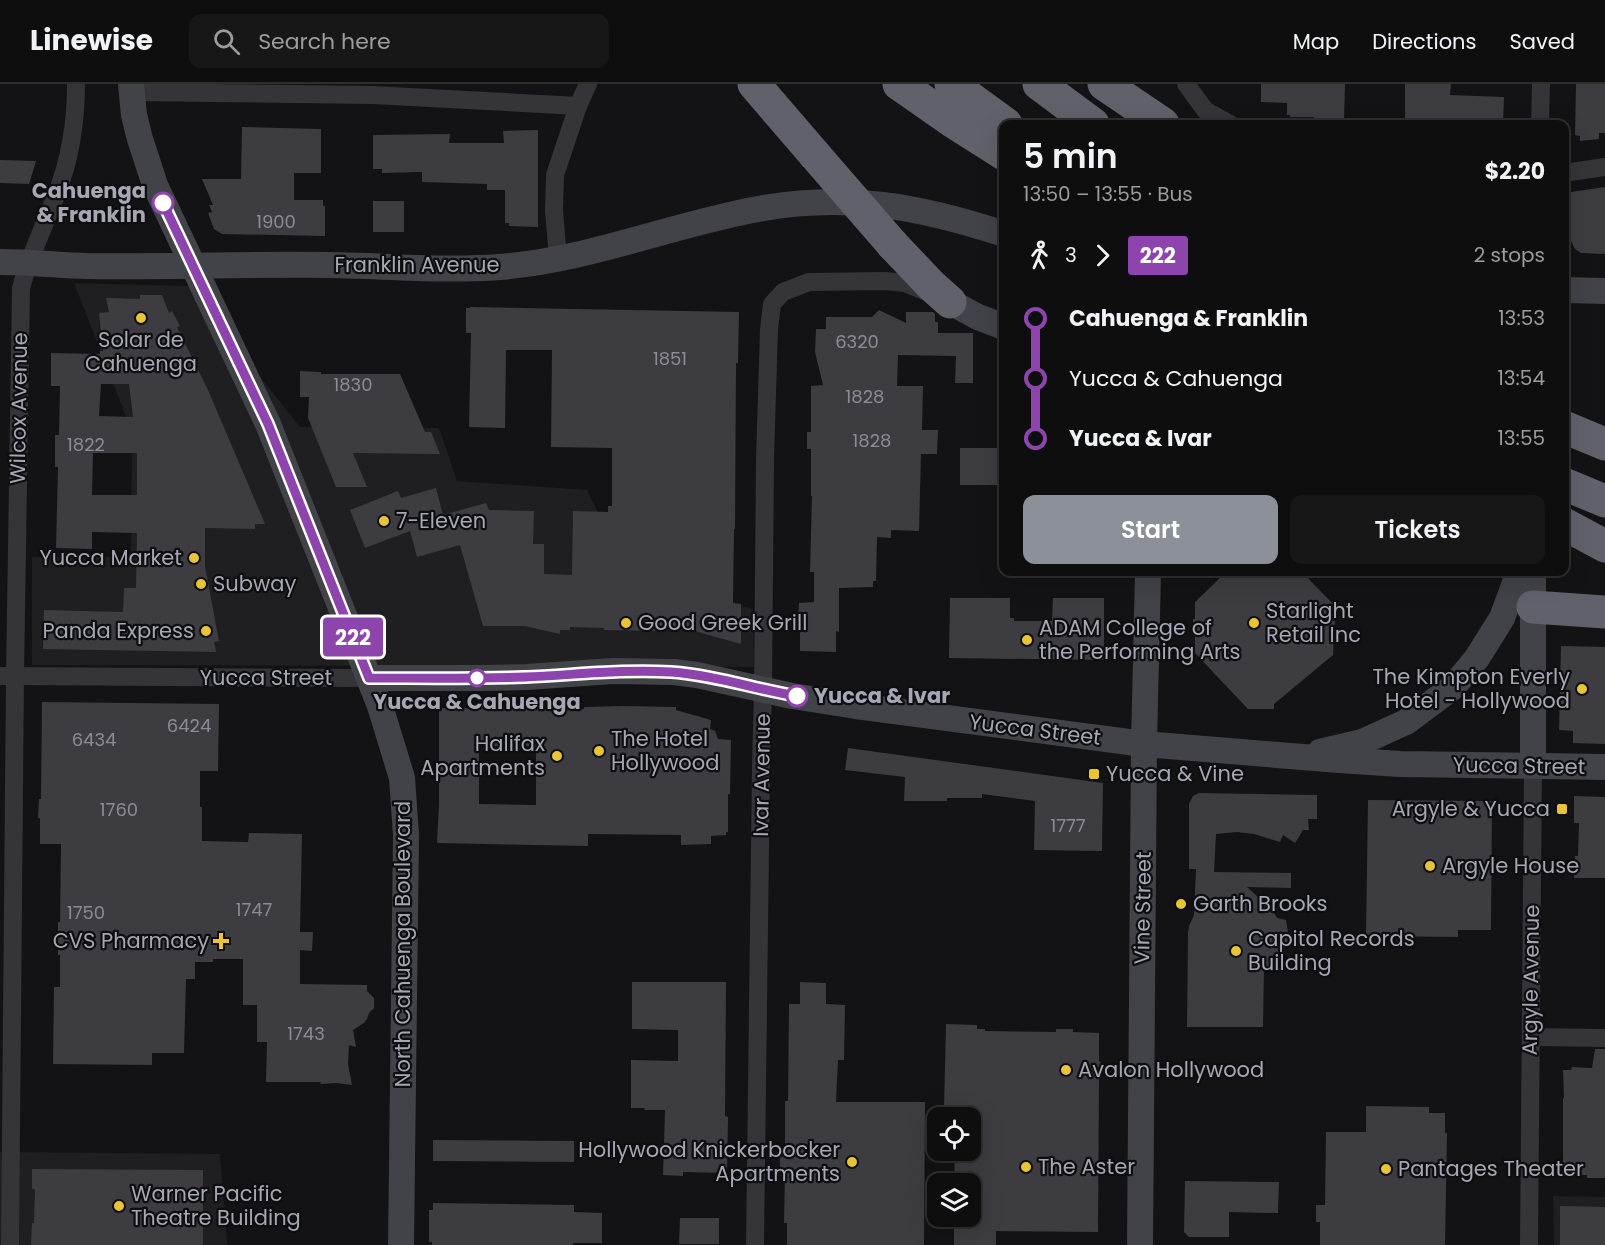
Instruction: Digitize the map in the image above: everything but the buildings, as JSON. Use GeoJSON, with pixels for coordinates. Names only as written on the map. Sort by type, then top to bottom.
{"type":"FeatureCollection","features":[{"type":"Feature","properties":{"kind":"highway"},"geometry":{"type":"LineString","coordinates":[[754,84],[893,245],[950,302]]}},
{"type":"Feature","properties":{"kind":"highway"},"geometry":{"type":"LineString","coordinates":[[899,84],[999,151]]}},
{"type":"Feature","properties":{"kind":"highway"},"geometry":{"type":"LineString","coordinates":[[951,84],[1000,120]]}},
{"type":"Feature","properties":{"kind":"highway"},"geometry":{"type":"LineString","coordinates":[[1039,84],[1088,120]]}},
{"type":"Feature","properties":{"kind":"highway"},"geometry":{"type":"LineString","coordinates":[[1104,84],[1157,120]]}},
{"type":"Feature","properties":{"kind":"highway"},"geometry":{"type":"LineString","coordinates":[[1569,429],[1605,444]]}},
{"type":"Feature","properties":{"kind":"highway"},"geometry":{"type":"LineString","coordinates":[[1569,486],[1605,501]]}},
{"type":"Feature","properties":{"kind":"highway"},"geometry":{"type":"LineString","coordinates":[[1569,527],[1605,546]]}},
{"type":"Feature","properties":{"kind":"highway"},"geometry":{"type":"LineString","coordinates":[[1533,607],[1605,612]]}},
{"type":"Feature","properties":{"kind":"main road","name":"North Cahuenga Boulevard"},"geometry":{"type":"LineString","coordinates":[[131,88],[134,115],[147,161],[162,201],[268,424],[369,678],[402,777],[406,835],[401,1245]]}},
{"type":"Feature","properties":{"kind":"main road","name":"Franklin Avenue"},"geometry":{"type":"LineString","coordinates":[[0,262],[85,266],[330,265],[474,268],[516,265],[558,258],[758,209],[834,201],[884,204],[914,209],[999,232]]}},
{"type":"Feature","properties":{"kind":"main road"},"geometry":{"type":"LineString","coordinates":[[1569,290],[1605,291]]}},
{"type":"Feature","properties":{"kind":"main road"},"geometry":{"type":"LineString","coordinates":[[950,302],[999,325]]}},
{"type":"Feature","properties":{"kind":"main road","name":"Vine Street"},"geometry":{"type":"LineString","coordinates":[[1140,1245],[1144,744],[1148,576]]}},
{"type":"Feature","properties":{"kind":"main road"},"geometry":{"type":"LineString","coordinates":[[1267,754],[1315,753],[1362,741],[1406,722],[1453,687],[1477,658],[1502,618],[1518,576]]}},
{"type":"Feature","properties":{"kind":"main road","name":"Argyle Avenue"},"geometry":{"type":"LineString","coordinates":[[1533,576],[1533,766]]}},
{"type":"Feature","properties":{"kind":"main road","name":"Yucca Street"},"geometry":{"type":"LineString","coordinates":[[369,678],[527,677],[613,671],[657,671],[697,675],[856,706],[1144,744],[1400,764],[1605,767]]}},
{"type":"Feature","properties":{"kind":"street","name":"Wilcox Avenue"},"geometry":{"type":"LineString","coordinates":[[10,1245],[7,676],[21,288],[28,262],[40,237],[65,168],[70,144],[76,84]]}},
{"type":"Feature","properties":{"kind":"street"},"geometry":{"type":"LineString","coordinates":[[558,258],[554,211],[555,175],[578,106],[588,84]]}},
{"type":"Feature","properties":{"kind":"street"},"geometry":{"type":"LineString","coordinates":[[1186,84],[1205,110],[1223,120]]}},
{"type":"Feature","properties":{"kind":"street"},"geometry":{"type":"LineString","coordinates":[[1540,120],[1541,84]]}},
{"type":"Feature","properties":{"kind":"street"},"geometry":{"type":"LineString","coordinates":[[131,88],[374,90],[578,106]]}},
{"type":"Feature","properties":{"kind":"street"},"geometry":{"type":"LineString","coordinates":[[1569,172],[1605,167]]}},
{"type":"Feature","properties":{"kind":"street","name":"Ivar Avenue"},"geometry":{"type":"LineString","coordinates":[[755,1245],[764,689],[765,460],[769,329],[772,304],[783,292],[809,282],[885,281],[905,283],[950,302]]}},
{"type":"Feature","properties":{"kind":"street","name":"Yucca Street"},"geometry":{"type":"LineString","coordinates":[[7,676],[369,678]]}},
{"type":"Feature","properties":{"kind":"street","name":"Argyle Avenue"},"geometry":{"type":"LineString","coordinates":[[1529,1245],[1533,766]]}},
{"type":"Feature","properties":{"kind":"street"},"geometry":{"type":"LineString","coordinates":[[1531,1037],[1605,1038]]}},
{"type":"Feature","properties":{"kind":"shaded area"},"geometry":{"type":"Polygon","coordinates":[[[74,283],[188,286],[300,427],[439,428],[457,481],[587,490],[631,580],[753,609],[754,667],[32,665],[32,557],[131,557],[132,432],[74,283]]]}},
{"type":"Feature","properties":{"kind":"shaded area","name":"Warner Pacific Theatre Building"},"geometry":{"type":"Polygon","coordinates":[[[0,1152],[220,1154],[227,1245],[0,1245],[0,1152]]]}},
{"type":"Feature","properties":{"kind":"shaded area"},"geometry":{"type":"Polygon","coordinates":[[[1553,1196],[1605,1197],[1605,1245],[1554,1245],[1553,1196]]]}},
{"type":"Feature","properties":{"kind":"bus line","name":"222"},"geometry":{"type":"LineString","coordinates":[[163,203],[268,424],[369,678],[527,677],[613,671],[657,671],[697,675],[797,696]]}},
{"type":"Feature","properties":{"kind":"place","name":"Cahuenga & Franklin"},"geometry":{"type":"Point","coordinates":[163,203]}},
{"type":"Feature","properties":{"kind":"place","name":"Solar de Cahuenga"},"geometry":{"type":"Point","coordinates":[141,318]}},
{"type":"Feature","properties":{"kind":"place","name":"7-Eleven"},"geometry":{"type":"Point","coordinates":[384,521]}},
{"type":"Feature","properties":{"kind":"place","name":"Yucca Market"},"geometry":{"type":"Point","coordinates":[194,558]}},
{"type":"Feature","properties":{"kind":"place","name":"Subway"},"geometry":{"type":"Point","coordinates":[201,584]}},
{"type":"Feature","properties":{"kind":"place","name":"Good Greek Grill"},"geometry":{"type":"Point","coordinates":[626,623]}},
{"type":"Feature","properties":{"kind":"place","name":"Starlight Retail Inc"},"geometry":{"type":"Point","coordinates":[1254,623]}},
{"type":"Feature","properties":{"kind":"place","name":"Panda Express"},"geometry":{"type":"Point","coordinates":[206,631]}},
{"type":"Feature","properties":{"kind":"place","name":"ADAM College of the Performing Arts"},"geometry":{"type":"Point","coordinates":[1027,640]}},
{"type":"Feature","properties":{"kind":"place","name":"Yucca & Cahuenga"},"geometry":{"type":"Point","coordinates":[477,678]}},
{"type":"Feature","properties":{"kind":"place","name":"The Kimpton Everly Hotel - Hollywood"},"geometry":{"type":"Point","coordinates":[1582,689]}},
{"type":"Feature","properties":{"kind":"place","name":"Yucca & Ivar"},"geometry":{"type":"Point","coordinates":[797,696]}},
{"type":"Feature","properties":{"kind":"place","name":"The Hotel Hollywood"},"geometry":{"type":"Point","coordinates":[599,751]}},
{"type":"Feature","properties":{"kind":"place","name":"Halifax Apartments"},"geometry":{"type":"Point","coordinates":[557,756]}},
{"type":"Feature","properties":{"kind":"place","name":"Yucca & Vine"},"geometry":{"type":"Point","coordinates":[1094,774]}},
{"type":"Feature","properties":{"kind":"place","name":"Argyle & Yucca"},"geometry":{"type":"Point","coordinates":[1562,809]}},
{"type":"Feature","properties":{"kind":"place","name":"Argyle House"},"geometry":{"type":"Point","coordinates":[1430,866]}},
{"type":"Feature","properties":{"kind":"place","name":"Garth Brooks"},"geometry":{"type":"Point","coordinates":[1181,904]}},
{"type":"Feature","properties":{"kind":"place","name":"CVS Pharmacy"},"geometry":{"type":"Point","coordinates":[221,941]}},
{"type":"Feature","properties":{"kind":"place","name":"Capitol Records Building"},"geometry":{"type":"Point","coordinates":[1236,951]}},
{"type":"Feature","properties":{"kind":"place","name":"Avalon Hollywood"},"geometry":{"type":"Point","coordinates":[1066,1070]}},
{"type":"Feature","properties":{"kind":"place","name":"Hollywood Knickerbocker Apartments"},"geometry":{"type":"Point","coordinates":[852,1162]}},
{"type":"Feature","properties":{"kind":"place","name":"The Aster"},"geometry":{"type":"Point","coordinates":[1026,1167]}},
{"type":"Feature","properties":{"kind":"place","name":"Pantages Theater"},"geometry":{"type":"Point","coordinates":[1386,1169]}},
{"type":"Feature","properties":{"kind":"place","name":"Warner Pacific Theatre Building"},"geometry":{"type":"Point","coordinates":[119,1206]}}]}
